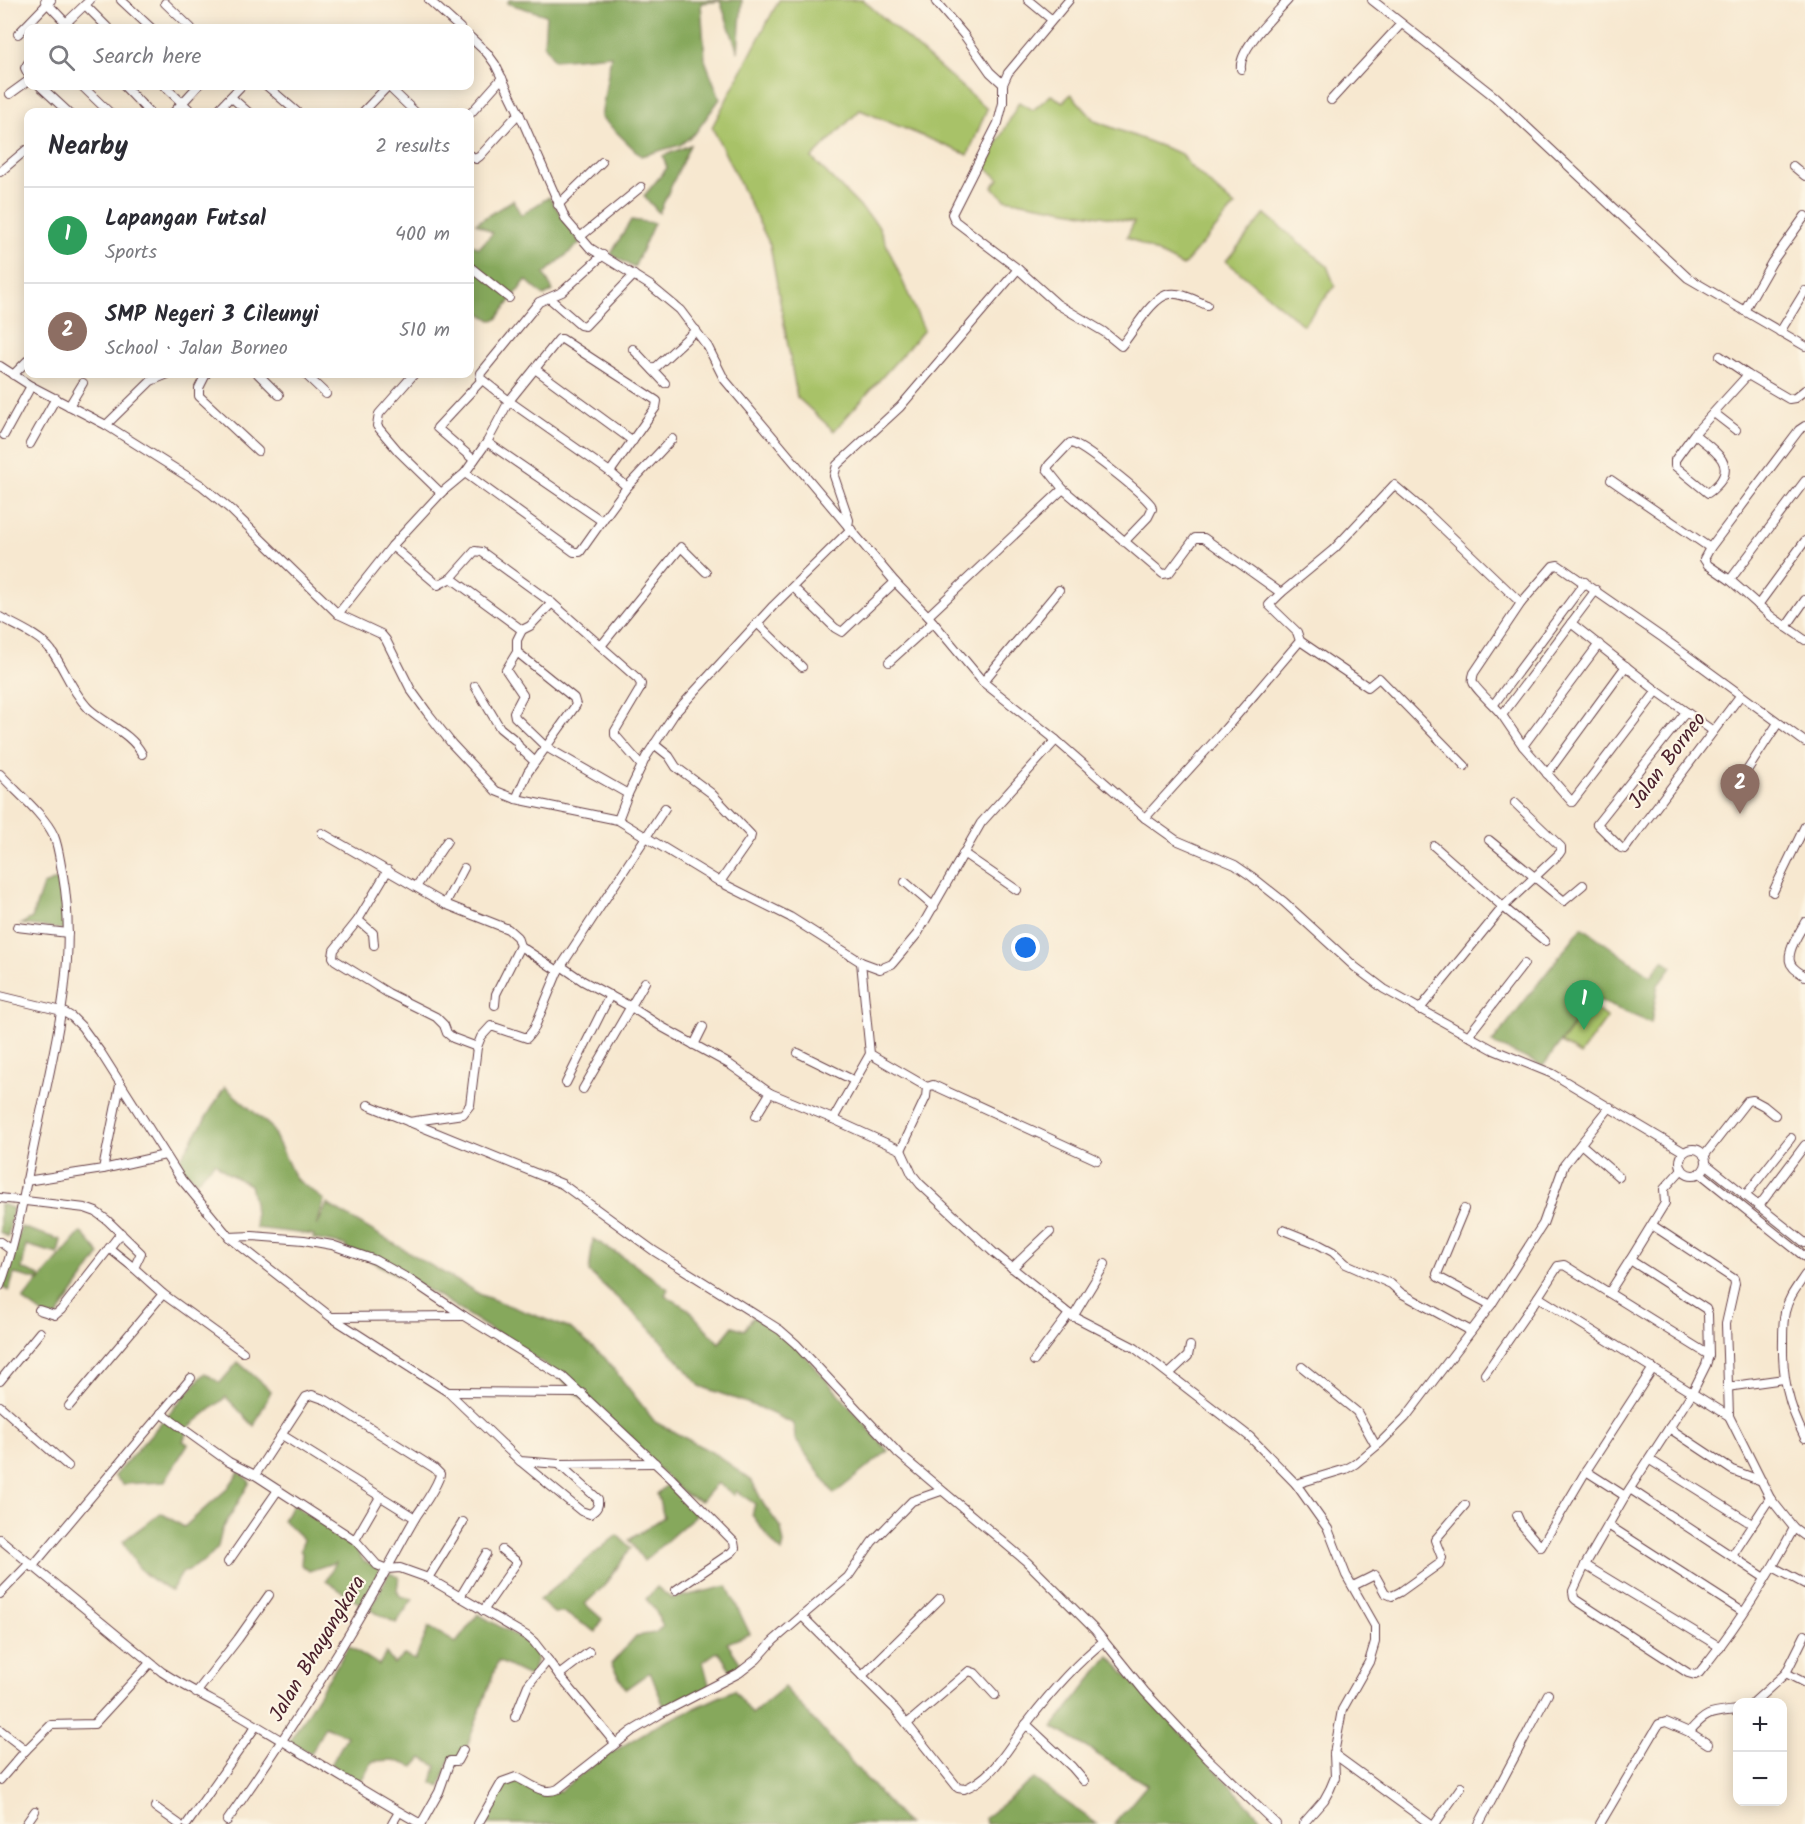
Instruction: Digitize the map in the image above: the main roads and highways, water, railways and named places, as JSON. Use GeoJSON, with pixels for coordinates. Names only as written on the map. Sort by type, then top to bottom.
{"type":"FeatureCollection","features":[{"type":"Feature","properties":{"kind":"place","name":"SMP Negeri 3 Cileunyi"},"geometry":{"type":"Point","coordinates":[1740,814]}},
{"type":"Feature","properties":{"kind":"place","name":"Lapangan Futsal"},"geometry":{"type":"Point","coordinates":[1584,1030]}}]}
